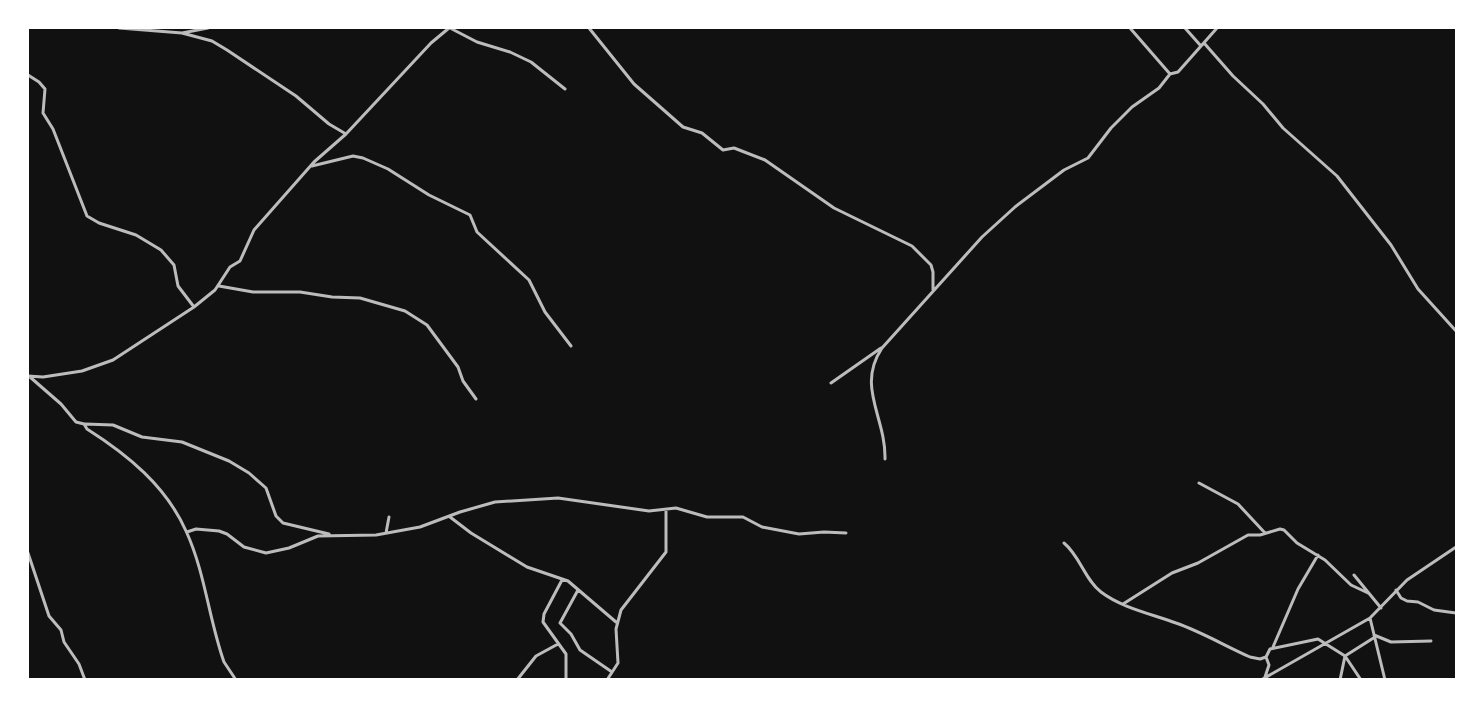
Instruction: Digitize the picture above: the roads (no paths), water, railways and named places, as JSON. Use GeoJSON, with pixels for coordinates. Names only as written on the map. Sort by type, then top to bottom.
{"type":"FeatureCollection","features":[{"type":"Feature","properties":{"kind":"street"},"geometry":{"type":"LineString","coordinates":[[119,28],[182,34],[212,41],[296,96],[329,124],[346,134]]}},
{"type":"Feature","properties":{"kind":"street"},"geometry":{"type":"LineString","coordinates":[[182,34],[208,28]]}},
{"type":"Feature","properties":{"kind":"street"},"geometry":{"type":"LineString","coordinates":[[28,376],[43,377],[82,371],[113,360],[194,307],[218,286],[230,267],[240,261],[254,230],[310,166],[346,134],[431,43],[450,28],[484,45],[510,52],[531,62],[565,90]]}},
{"type":"Feature","properties":{"kind":"street"},"geometry":{"type":"LineString","coordinates":[[589,28],[634,84],[683,127],[702,133],[723,150],[734,148],[765,160],[834,208],[912,246],[931,265],[933,290]]}},
{"type":"Feature","properties":{"kind":"street"},"geometry":{"type":"LineString","coordinates":[[1130,28],[1170,74]]}},
{"type":"Feature","properties":{"kind":"street"},"geometry":{"type":"LineString","coordinates":[[1185,28],[1263,104],[1283,128],[1337,176],[1391,246],[1418,289],[1456,331]]}},
{"type":"Feature","properties":{"kind":"street"},"geometry":{"type":"LineString","coordinates":[[886,459],[886,442],[870,385],[873,365],[882,348],[982,237],[1014,207],[1064,170],[1088,158],[1128,111],[1159,88],[1170,74],[1178,72],[1218,28]]}},
{"type":"Feature","properties":{"kind":"street"},"geometry":{"type":"LineString","coordinates":[[28,75],[39,82],[45,89],[43,113],[53,129],[87,216],[99,223],[136,235],[161,250],[174,265],[178,286],[194,307]]}},
{"type":"Feature","properties":{"kind":"street"},"geometry":{"type":"LineString","coordinates":[[310,166],[353,156],[363,158],[470,216],[477,232],[529,280],[545,312],[571,346]]}},
{"type":"Feature","properties":{"kind":"street"},"geometry":{"type":"LineString","coordinates":[[218,286],[253,292],[300,292],[332,297],[360,298],[405,311],[427,325],[458,367],[463,381],[476,399]]}},
{"type":"Feature","properties":{"kind":"street"},"geometry":{"type":"LineString","coordinates":[[830,383],[882,348]]}},
{"type":"Feature","properties":{"kind":"street"},"geometry":{"type":"LineString","coordinates":[[28,376],[61,404],[76,422],[113,426],[142,437],[182,442],[229,460],[249,473],[266,488],[276,516],[283,523],[332,534],[354,536],[386,533],[432,524],[495,502],[535,498],[568,500],[649,511],[666,511],[676,508],[706,517],[743,517],[762,527],[799,534],[846,533]]}},
{"type":"Feature","properties":{"kind":"street"},"geometry":{"type":"LineString","coordinates":[[84,424],[87,429],[133,463],[161,489],[172,504],[187,532],[220,651],[224,662],[236,680]]}},
{"type":"Feature","properties":{"kind":"street"},"geometry":{"type":"LineString","coordinates":[[1199,483],[1238,504],[1265,534]]}},
{"type":"Feature","properties":{"kind":"street"},"geometry":{"type":"LineString","coordinates":[[607,680],[618,663],[616,622],[627,601],[666,552],[666,511]]}},
{"type":"Feature","properties":{"kind":"street"},"geometry":{"type":"LineString","coordinates":[[450,517],[471,533],[527,567],[568,581],[616,622]]}},
{"type":"Feature","properties":{"kind":"street"},"geometry":{"type":"LineString","coordinates":[[386,533],[389,518]]}},
{"type":"Feature","properties":{"kind":"street"},"geometry":{"type":"LineString","coordinates":[[187,532],[196,529],[219,531],[244,547],[266,553],[289,548],[310,538],[332,534]]}},
{"type":"Feature","properties":{"kind":"street"},"geometry":{"type":"LineString","coordinates":[[1123,604],[1172,573],[1205,559],[1248,535],[1265,534],[1283,529],[1296,543],[1318,555],[1351,585],[1368,593]]}},
{"type":"Feature","properties":{"kind":"street"},"geometry":{"type":"LineString","coordinates":[[1064,542],[1075,552],[1099,590],[1123,604],[1192,629],[1260,660],[1266,657],[1273,647],[1298,588],[1318,555]]}},
{"type":"Feature","properties":{"kind":"street"},"geometry":{"type":"LineString","coordinates":[[1263,678],[1290,665],[1326,642],[1370,618],[1407,580],[1456,547]]}},
{"type":"Feature","properties":{"kind":"street"},"geometry":{"type":"LineString","coordinates":[[28,553],[49,616],[61,630],[64,642],[80,664],[85,680]]}},
{"type":"Feature","properties":{"kind":"street"},"geometry":{"type":"LineString","coordinates":[[1354,575],[1381,608]]}},
{"type":"Feature","properties":{"kind":"street"},"geometry":{"type":"LineString","coordinates":[[562,580],[543,619],[545,626],[567,656],[566,680]]}},
{"type":"Feature","properties":{"kind":"street"},"geometry":{"type":"LineString","coordinates":[[578,590],[560,623],[573,636],[580,650],[612,672]]}},
{"type":"Feature","properties":{"kind":"street"},"geometry":{"type":"LineString","coordinates":[[1396,590],[1401,598],[1407,601],[1418,602],[1434,610],[1456,613]]}},
{"type":"Feature","properties":{"kind":"street"},"geometry":{"type":"LineString","coordinates":[[1370,618],[1385,680]]}},
{"type":"Feature","properties":{"kind":"street"},"geometry":{"type":"LineString","coordinates":[[1374,636],[1391,642],[1431,641]]}},
{"type":"Feature","properties":{"kind":"street"},"geometry":{"type":"LineString","coordinates":[[1340,680],[1344,656],[1374,636]]}},
{"type":"Feature","properties":{"kind":"street"},"geometry":{"type":"LineString","coordinates":[[1273,647],[1313,639],[1326,642],[1344,656],[1361,680]]}},
{"type":"Feature","properties":{"kind":"street"},"geometry":{"type":"LineString","coordinates":[[517,680],[536,656],[558,644]]}},
{"type":"Feature","properties":{"kind":"street"},"geometry":{"type":"LineString","coordinates":[[1263,678],[1269,665],[1266,657]]}}]}
